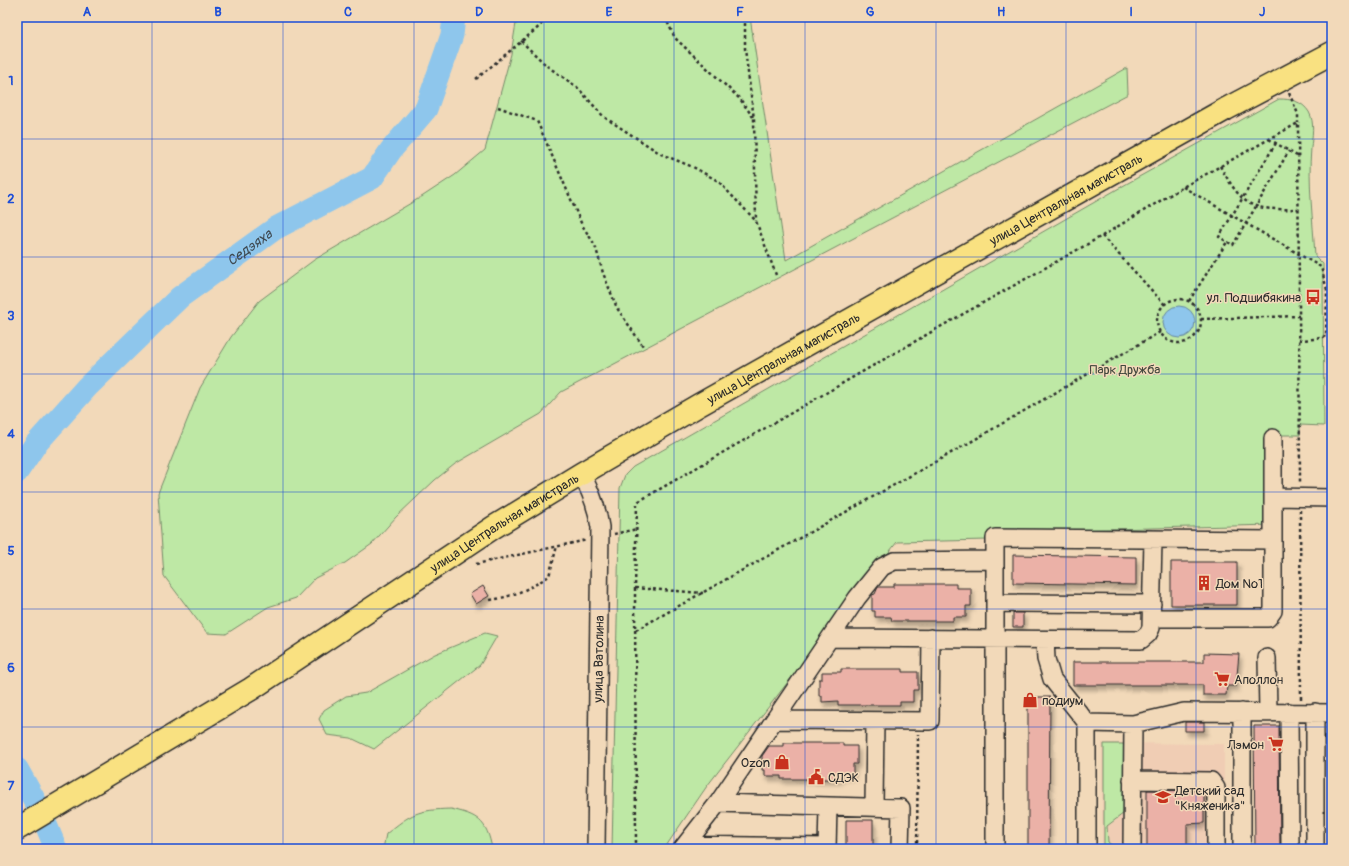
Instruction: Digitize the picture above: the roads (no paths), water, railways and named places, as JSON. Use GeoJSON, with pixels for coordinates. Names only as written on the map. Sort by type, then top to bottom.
{"type":"FeatureCollection","features":[{"type":"Feature","properties":{"kind":"main road","name":"улица Центральная магистраль"},"geometry":{"type":"LineString","coordinates":[[17,829],[252,689],[494,527],[581,474],[713,397],[1283,78],[1332,53]]}},
{"type":"Feature","properties":{"kind":"street"},"geometry":{"type":"LineString","coordinates":[[996,603],[1268,618],[1273,611],[1273,438]]}},
{"type":"Feature","properties":{"kind":"street","name":"улица Ватолина"},"geometry":{"type":"LineString","coordinates":[[581,474],[591,491],[597,509],[600,537],[596,849]]}},
{"type":"Feature","properties":{"kind":"street"},"geometry":{"type":"LineString","coordinates":[[1273,497],[1332,498]]}},
{"type":"Feature","properties":{"kind":"street"},"geometry":{"type":"LineString","coordinates":[[995,849],[995,538],[1273,540]]}},
{"type":"Feature","properties":{"kind":"street"},"geometry":{"type":"LineString","coordinates":[[830,638],[1136,641],[1145,638],[1148,634],[1152,611],[1152,540]]}},
{"type":"Feature","properties":{"kind":"street"},"geometry":{"type":"LineString","coordinates":[[683,847],[718,803],[857,598],[882,567],[894,561],[995,560]]}},
{"type":"Feature","properties":{"kind":"street"},"geometry":{"type":"LineString","coordinates":[[774,720],[930,721],[931,638]]}},
{"type":"Feature","properties":{"kind":"street"},"geometry":{"type":"LineString","coordinates":[[1045,640],[1046,659],[1052,680],[1087,723],[1087,849]]}},
{"type":"Feature","properties":{"kind":"street"},"geometry":{"type":"LineString","coordinates":[[1267,658],[1268,712]]}},
{"type":"Feature","properties":{"kind":"street"},"geometry":{"type":"LineString","coordinates":[[1087,723],[1133,724],[1184,712],[1332,713]]}},
{"type":"Feature","properties":{"kind":"street"},"geometry":{"type":"LineString","coordinates":[[1242,712],[1242,849]]}},
{"type":"Feature","properties":{"kind":"street"},"geometry":{"type":"LineString","coordinates":[[1290,849],[1302,712]]}},
{"type":"Feature","properties":{"kind":"street"},"geometry":{"type":"LineString","coordinates":[[1302,712],[1315,849]]}},
{"type":"Feature","properties":{"kind":"street"},"geometry":{"type":"LineString","coordinates":[[874,807],[875,721]]}},
{"type":"Feature","properties":{"kind":"street"},"geometry":{"type":"LineString","coordinates":[[1132,849],[1133,724]]}},
{"type":"Feature","properties":{"kind":"street"},"geometry":{"type":"LineString","coordinates":[[1132,780],[1208,780],[1214,783],[1216,788],[1216,849]]}},
{"type":"Feature","properties":{"kind":"street"},"geometry":{"type":"LineString","coordinates":[[718,803],[901,808],[900,849]]}},
{"type":"Feature","properties":{"kind":"street"},"geometry":{"type":"LineString","coordinates":[[683,847],[827,848],[828,806]]}},
{"type":"Feature","properties":{"kind":"water"},"geometry":{"type":"Polygon","coordinates":[[[1176,306],[1182,306],[1192,313],[1195,322],[1194,328],[1188,335],[1182,338],[1176,338],[1166,331],[1163,325],[1163,319],[1170,309],[1176,306]]]}},
{"type":"Feature","properties":{"kind":"waterway","name":"Седэяха"},"geometry":{"type":"LineString","coordinates":[[17,472],[35,445],[87,387],[180,297],[276,228],[372,178],[391,150],[426,109],[452,35],[454,17]]}},
{"type":"Feature","properties":{"kind":"waterway","name":"Седэяха"},"geometry":{"type":"LineString","coordinates":[[17,769],[40,810],[56,849]]}},
{"type":"Feature","properties":{"kind":"place","name":"ул. Подшибякина"},"geometry":{"type":"Point","coordinates":[1313,297]}},
{"type":"Feature","properties":{"kind":"place","name":"Дом №1"},"geometry":{"type":"Point","coordinates":[1204,583]}},
{"type":"Feature","properties":{"kind":"place","name":"Аполлон"},"geometry":{"type":"Point","coordinates":[1222,679]}},
{"type":"Feature","properties":{"kind":"place","name":"подиум"},"geometry":{"type":"Point","coordinates":[1030,700]}},
{"type":"Feature","properties":{"kind":"place","name":"Лэмон"},"geometry":{"type":"Point","coordinates":[1276,744]}},
{"type":"Feature","properties":{"kind":"place","name":"Ozon"},"geometry":{"type":"Point","coordinates":[782,762]}},
{"type":"Feature","properties":{"kind":"place","name":"СДЭК"},"geometry":{"type":"Point","coordinates":[816,777]}},
{"type":"Feature","properties":{"kind":"place","name":"Детский сад \"Княженика\""},"geometry":{"type":"Point","coordinates":[1163,797]}},
{"type":"Feature","properties":{"kind":"park label","name":"Парк Дружба"},"geometry":{"type":"Point","coordinates":[1125,369]}}]}
